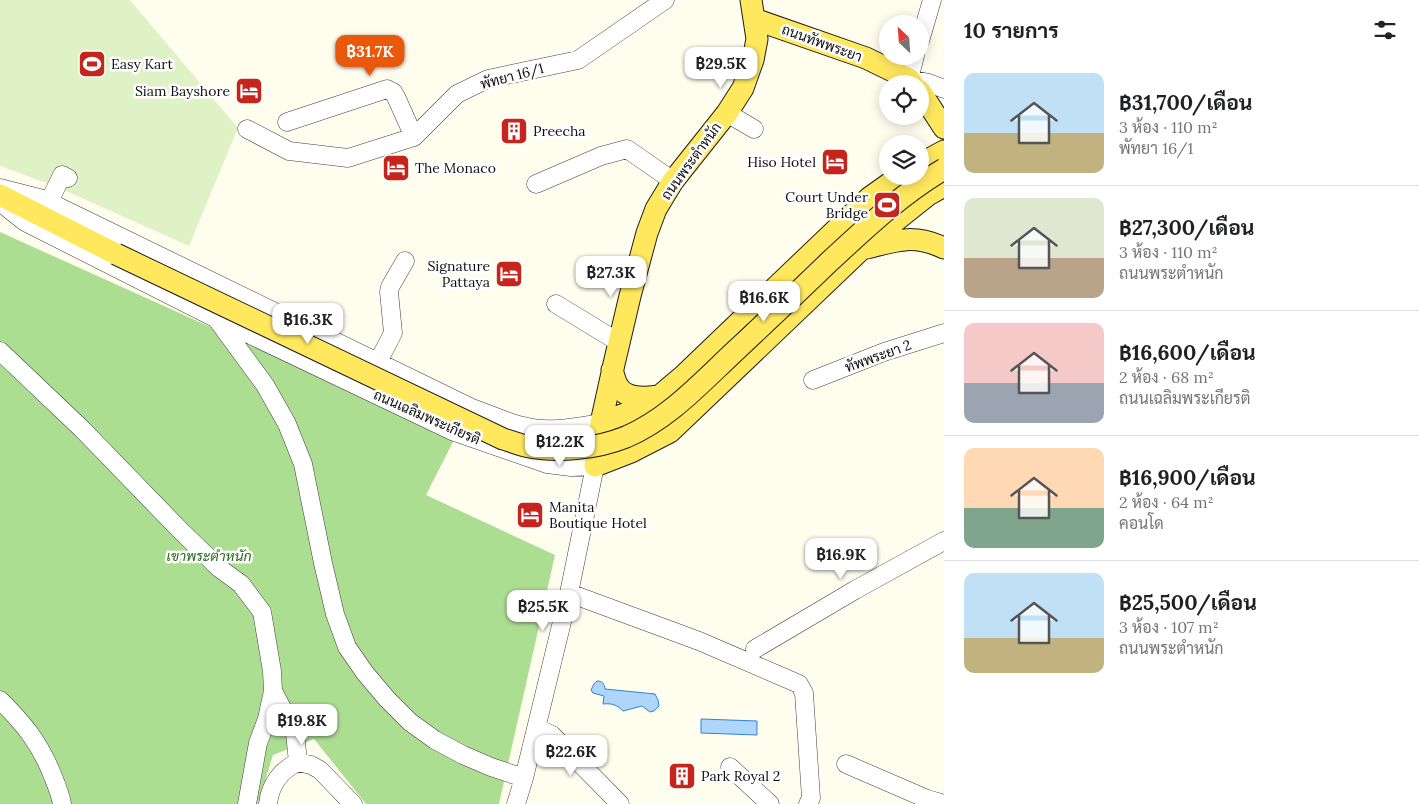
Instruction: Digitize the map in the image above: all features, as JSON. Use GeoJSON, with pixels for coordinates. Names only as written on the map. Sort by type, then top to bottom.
{"type":"FeatureCollection","features":[{"type":"Feature","properties":{"kind":"main road","name":"ถนนทัพพระยา"},"geometry":{"type":"LineString","coordinates":[[753,10],[866,58],[896,75]]}},
{"type":"Feature","properties":{"kind":"main road","name":"ถนนพระตำหนัก"},"geometry":{"type":"LineString","coordinates":[[594,466],[612,370],[647,233],[656,209],[673,181],[727,113],[743,88],[753,60],[757,39],[753,10]]}},
{"type":"Feature","properties":{"kind":"main road"},"geometry":{"type":"LineString","coordinates":[[929,106],[944,128]]}},
{"type":"Feature","properties":{"kind":"main road"},"geometry":{"type":"LineString","coordinates":[[929,162],[943,159]]}},
{"type":"Feature","properties":{"kind":"main road"},"geometry":{"type":"LineString","coordinates":[[0,194],[116,254],[503,439],[526,446],[550,449],[601,445],[625,437],[665,415],[870,224],[943,159]]}},
{"type":"Feature","properties":{"kind":"main road","name":"ถนนเฉลิมพระเกียรติ"},"geometry":{"type":"LineString","coordinates":[[601,423],[657,398],[684,376],[846,219],[869,198],[887,185]]}},
{"type":"Feature","properties":{"kind":"main road","name":"ถนนเฉลิมพระเกียรติ"},"geometry":{"type":"LineString","coordinates":[[594,466],[632,452],[670,432],[866,245],[928,195],[944,186]]}},
{"type":"Feature","properties":{"kind":"main road"},"geometry":{"type":"LineString","coordinates":[[846,219],[857,220],[864,224],[869,231],[866,245],[914,239],[932,242],[944,248]]}},
{"type":"Feature","properties":{"kind":"main road"},"geometry":{"type":"LineString","coordinates":[[612,370],[622,392],[636,397],[661,395]]}},
{"type":"Feature","properties":{"kind":"main road"},"geometry":{"type":"LineString","coordinates":[[684,376],[680,384],[680,391],[685,397],[694,401],[703,401]]}},
{"type":"Feature","properties":{"kind":"street","name":"พัทยา 16/1"},"geometry":{"type":"LineString","coordinates":[[247,130],[290,150],[348,158],[414,137],[457,94],[488,79],[578,60],[665,0]]}},
{"type":"Feature","properties":{"kind":"street"},"geometry":{"type":"LineString","coordinates":[[928,15],[932,0]]}},
{"type":"Feature","properties":{"kind":"street"},"geometry":{"type":"LineString","coordinates":[[929,83],[944,89]]}},
{"type":"Feature","properties":{"kind":"street"},"geometry":{"type":"LineString","coordinates":[[287,122],[387,89],[393,92],[396,97],[414,137]]}},
{"type":"Feature","properties":{"kind":"street"},"geometry":{"type":"LineString","coordinates":[[727,113],[754,129]]}},
{"type":"Feature","properties":{"kind":"street"},"geometry":{"type":"LineString","coordinates":[[536,184],[601,156],[627,149],[673,181]]}},
{"type":"Feature","properties":{"kind":"street"},"geometry":{"type":"LineString","coordinates":[[49,202],[62,175],[68,178]]}},
{"type":"Feature","properties":{"kind":"street","name":"ถนนเฉลิมพระเกียรติ"},"geometry":{"type":"LineString","coordinates":[[0,188],[43,199],[472,408],[524,426],[546,429],[601,423]]}},
{"type":"Feature","properties":{"kind":"street","name":"ถนนเฉลิมพระเกียรติ"},"geometry":{"type":"LineString","coordinates":[[0,202],[25,222],[217,319],[462,435],[547,464],[571,467],[594,466]]}},
{"type":"Feature","properties":{"kind":"street"},"geometry":{"type":"LineString","coordinates":[[378,362],[393,333],[390,287],[405,261]]}},
{"type":"Feature","properties":{"kind":"street"},"geometry":{"type":"LineString","coordinates":[[556,304],[620,343]]}},
{"type":"Feature","properties":{"kind":"street"},"geometry":{"type":"LineString","coordinates":[[217,319],[264,386],[286,424],[303,464],[335,614],[347,647],[365,673],[410,722],[435,740],[463,755],[524,778]]}},
{"type":"Feature","properties":{"kind":"street","name":"ทัพพระยา 2"},"geometry":{"type":"LineString","coordinates":[[813,380],[884,352],[944,333]]}},
{"type":"Feature","properties":{"kind":"street"},"geometry":{"type":"LineString","coordinates":[[0,351],[82,429],[219,568],[241,584],[262,612],[272,671],[273,691],[267,719],[258,743],[247,804]]}},
{"type":"Feature","properties":{"kind":"street"},"geometry":{"type":"LineString","coordinates":[[462,435],[472,427],[474,416],[472,408]]}},
{"type":"Feature","properties":{"kind":"street","name":"ถนนพระตำหนัก"},"geometry":{"type":"LineString","coordinates":[[516,804],[537,728],[569,593],[594,466]]}},
{"type":"Feature","properties":{"kind":"street"},"geometry":{"type":"LineString","coordinates":[[755,649],[855,590],[944,541]]}},
{"type":"Feature","properties":{"kind":"street"},"geometry":{"type":"LineString","coordinates":[[569,593],[699,641],[799,684],[804,693],[806,711],[812,798],[808,804]]}},
{"type":"Feature","properties":{"kind":"street"},"geometry":{"type":"LineString","coordinates":[[273,691],[295,733],[298,762]]}},
{"type":"Feature","properties":{"kind":"street"},"geometry":{"type":"LineString","coordinates":[[0,700],[32,735],[44,754],[60,793],[62,804]]}},
{"type":"Feature","properties":{"kind":"street"},"geometry":{"type":"LineString","coordinates":[[537,728],[552,735],[620,804]]}},
{"type":"Feature","properties":{"kind":"street"},"geometry":{"type":"LineString","coordinates":[[268,804],[272,788],[283,771],[298,762],[311,765],[320,770],[353,804]]}},
{"type":"Feature","properties":{"kind":"street"},"geometry":{"type":"LineString","coordinates":[[846,764],[927,799],[944,804]]}},
{"type":"Feature","properties":{"kind":"street"},"geometry":{"type":"LineString","coordinates":[[730,767],[770,804]]}},
{"type":"Feature","properties":{"kind":"green space","name":"Easy Kart"},"geometry":{"type":"Polygon","coordinates":[[[0,0],[130,0],[238,128],[189,246],[57,187],[0,166],[0,0]]]}},
{"type":"Feature","properties":{"kind":"green space","name":"เขาพระตำหนัก"},"geometry":{"type":"Polygon","coordinates":[[[0,232],[308,371],[454,440],[426,495],[555,555],[499,804],[366,804],[314,739],[273,755],[258,804],[0,804],[0,232]]]}},
{"type":"Feature","properties":{"kind":"water"},"geometry":{"type":"Polygon","coordinates":[[[597,681],[603,683],[605,689],[655,694],[659,706],[650,712],[642,706],[623,711],[614,705],[603,704],[604,696],[593,693],[591,690],[597,681]]]}},
{"type":"Feature","properties":{"kind":"water"},"geometry":{"type":"Polygon","coordinates":[[[701,719],[757,721],[757,735],[701,733],[701,719]]]}},
{"type":"Feature","properties":{"kind":"place","name":"Easy Kart"},"geometry":{"type":"Point","coordinates":[92,64]}},
{"type":"Feature","properties":{"kind":"place","name":"Siam Bayshore"},"geometry":{"type":"Point","coordinates":[249,91]}},
{"type":"Feature","properties":{"kind":"place","name":"Preecha"},"geometry":{"type":"Point","coordinates":[514,131]}},
{"type":"Feature","properties":{"kind":"place","name":"Hiso Hotel"},"geometry":{"type":"Point","coordinates":[835,162]}},
{"type":"Feature","properties":{"kind":"place","name":"The Monaco"},"geometry":{"type":"Point","coordinates":[396,168]}},
{"type":"Feature","properties":{"kind":"place","name":"Court Under Bridge"},"geometry":{"type":"Point","coordinates":[887,205]}},
{"type":"Feature","properties":{"kind":"place","name":"Signature Pattaya"},"geometry":{"type":"Point","coordinates":[509,274]}},
{"type":"Feature","properties":{"kind":"place","name":"Manita Boutique Hotel"},"geometry":{"type":"Point","coordinates":[530,515]}},
{"type":"Feature","properties":{"kind":"place","name":"Park Royal 2"},"geometry":{"type":"Point","coordinates":[682,776]}}]}
